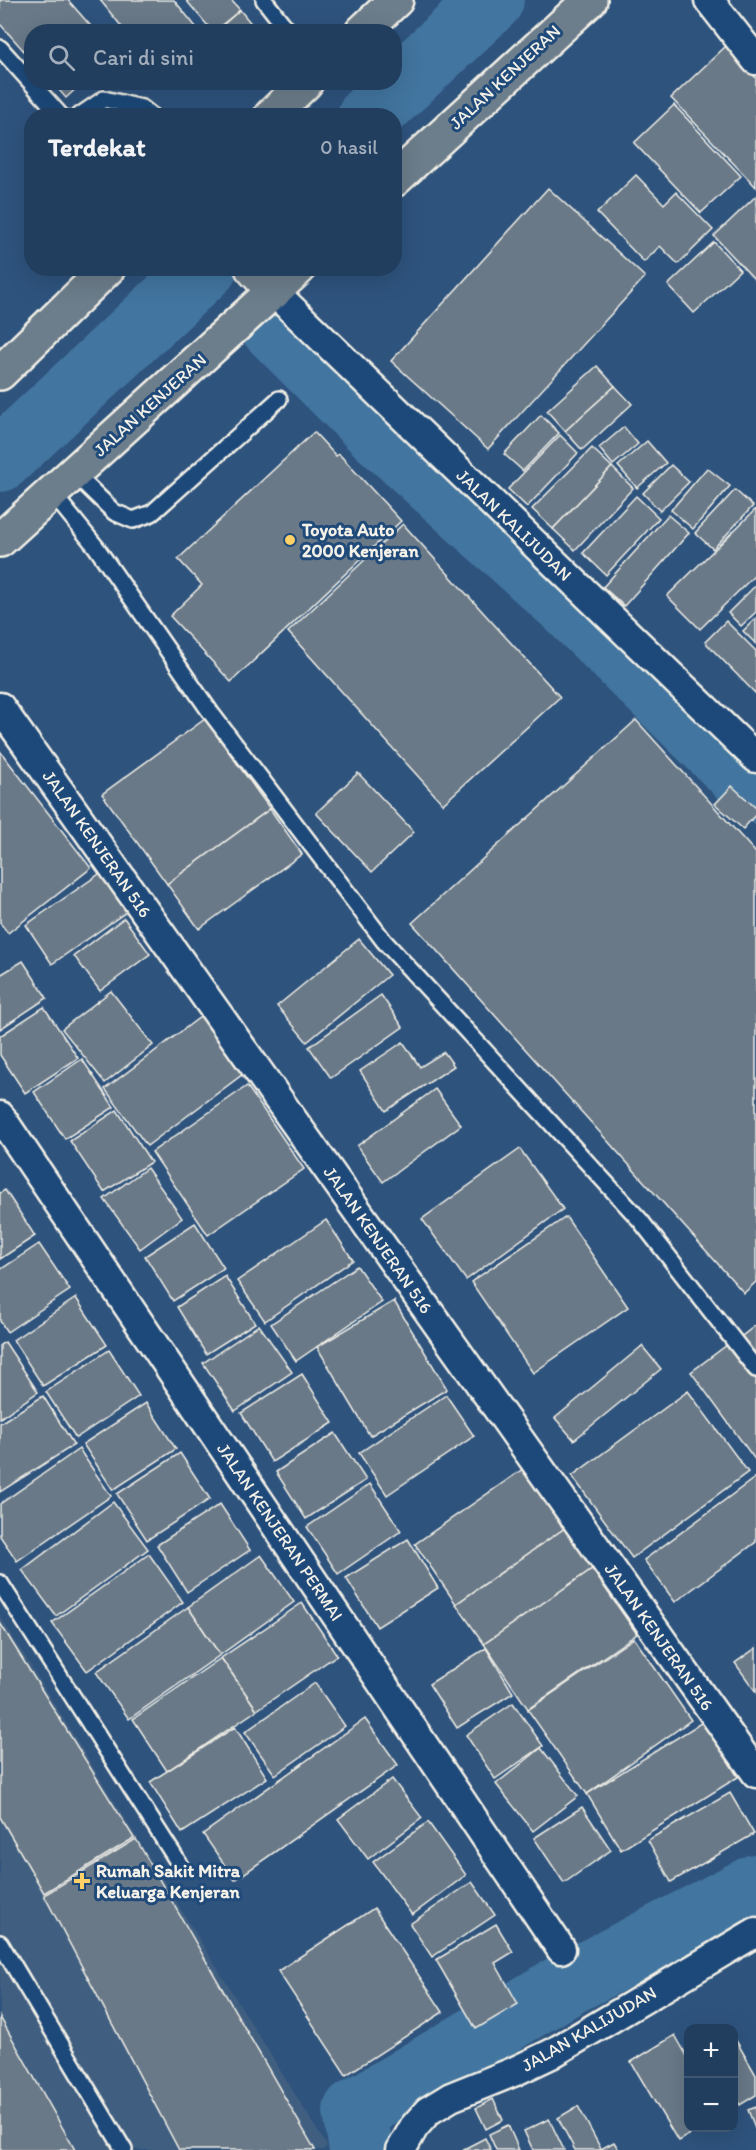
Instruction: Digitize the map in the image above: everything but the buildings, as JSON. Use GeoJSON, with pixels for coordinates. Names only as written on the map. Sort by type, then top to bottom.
{"type":"FeatureCollection","features":[{"type":"Feature","properties":{"kind":"main road"},"geometry":{"type":"LineString","coordinates":[[370,24],[396,0]]}},
{"type":"Feature","properties":{"kind":"main road","name":"JALAN KENJERAN"},"geometry":{"type":"LineString","coordinates":[[402,173],[590,0]]}},
{"type":"Feature","properties":{"kind":"main road"},"geometry":{"type":"LineString","coordinates":[[279,108],[298,90]]}},
{"type":"Feature","properties":{"kind":"main road"},"geometry":{"type":"LineString","coordinates":[[0,373],[100,276]]}},
{"type":"Feature","properties":{"kind":"main road","name":"JALAN KENJERAN"},"geometry":{"type":"LineString","coordinates":[[0,540],[64,484],[262,279]]}},
{"type":"Feature","properties":{"kind":"street"},"geometry":{"type":"LineString","coordinates":[[709,0],[756,60]]}},
{"type":"Feature","properties":{"kind":"street","name":"JALAN KALIJUDAN"},"geometry":{"type":"LineString","coordinates":[[262,279],[347,365],[756,758]]}},
{"type":"Feature","properties":{"kind":"street","name":"JALAN KENJERAN 516"},"geometry":{"type":"LineString","coordinates":[[0,707],[756,1773]]}},
{"type":"Feature","properties":{"kind":"street","name":"JALAN KENJERAN PERMAI"},"geometry":{"type":"LineString","coordinates":[[0,1116],[561,1949]]}},
{"type":"Feature","properties":{"kind":"street","name":"JALAN KALIJUDAN"},"geometry":{"type":"LineString","coordinates":[[401,2150],[414,2127],[428,2111],[451,2097],[551,2054],[756,1932]]}},
{"type":"Feature","properties":{"kind":"lane"},"geometry":{"type":"LineString","coordinates":[[264,0],[282,24]]}},
{"type":"Feature","properties":{"kind":"lane"},"geometry":{"type":"LineString","coordinates":[[0,48],[24,75]]}},
{"type":"Feature","properties":{"kind":"lane"},"geometry":{"type":"LineString","coordinates":[[38,90],[54,108]]}},
{"type":"Feature","properties":{"kind":"lane"},"geometry":{"type":"LineString","coordinates":[[91,108],[105,99],[142,108]]}},
{"type":"Feature","properties":{"kind":"lane"},"geometry":{"type":"LineString","coordinates":[[64,484],[133,520],[152,513],[279,399]]}},
{"type":"Feature","properties":{"kind":"lane"},"geometry":{"type":"LineString","coordinates":[[64,484],[96,547],[211,713],[384,941],[640,1220],[756,1369]]}},
{"type":"Feature","properties":{"kind":"lane"},"geometry":{"type":"LineString","coordinates":[[0,1583],[182,1868]]}},
{"type":"Feature","properties":{"kind":"lane"},"geometry":{"type":"LineString","coordinates":[[0,1943],[124,2150]]}},
{"type":"Feature","properties":{"kind":"shaded area","name":"Rumah Sakit Mitra Keluarga Kenjeran"},"geometry":{"type":"Polygon","coordinates":[[[0,1616],[327,2146],[323,2150],[0,2150],[0,1616]]]}},
{"type":"Feature","properties":{"kind":"waterway"},"geometry":{"type":"LineString","coordinates":[[402,85],[492,0]]}},
{"type":"Feature","properties":{"kind":"waterway"},"geometry":{"type":"LineString","coordinates":[[377,108],[397,90]]}},
{"type":"Feature","properties":{"kind":"waterway"},"geometry":{"type":"LineString","coordinates":[[0,460],[196,276]]}},
{"type":"Feature","properties":{"kind":"waterway"},"geometry":{"type":"LineString","coordinates":[[272,327],[379,434],[565,603],[756,791]]}},
{"type":"Feature","properties":{"kind":"waterway"},"geometry":{"type":"LineString","coordinates":[[361,2150],[355,2111],[567,1984],[756,1886]]}},
{"type":"Feature","properties":{"kind":"place","name":"Toyota Auto 2000 Kenjeran"},"geometry":{"type":"Point","coordinates":[290,540]}},
{"type":"Feature","properties":{"kind":"place","name":"Rumah Sakit Mitra Keluarga Kenjeran"},"geometry":{"type":"Point","coordinates":[82,1881]}}]}
